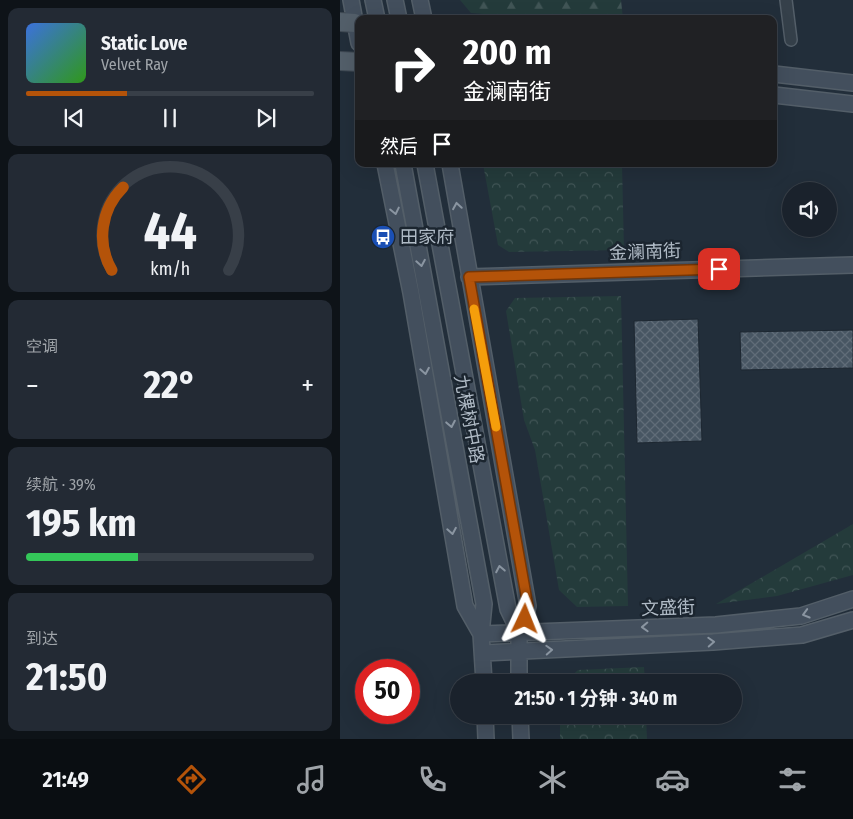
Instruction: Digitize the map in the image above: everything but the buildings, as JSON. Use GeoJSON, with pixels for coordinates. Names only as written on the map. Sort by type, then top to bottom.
{"type":"FeatureCollection","features":[{"type":"Feature","properties":{"kind":"main road"},"geometry":{"type":"LineString","coordinates":[[351,22],[352,0]]}},
{"type":"Feature","properties":{"kind":"main road"},"geometry":{"type":"LineString","coordinates":[[373,0],[376,15]]}},
{"type":"Feature","properties":{"kind":"main road"},"geometry":{"type":"LineString","coordinates":[[396,0],[398,15]]}},
{"type":"Feature","properties":{"kind":"main road"},"geometry":{"type":"LineString","coordinates":[[420,0],[423,15]]}},
{"type":"Feature","properties":{"kind":"main road"},"geometry":{"type":"LineString","coordinates":[[340,61],[355,62]]}},
{"type":"Feature","properties":{"kind":"main road"},"geometry":{"type":"LineString","coordinates":[[777,74],[853,83]]}},
{"type":"Feature","properties":{"kind":"main road"},"geometry":{"type":"LineString","coordinates":[[777,95],[853,104]]}},
{"type":"Feature","properties":{"kind":"main road"},"geometry":{"type":"LineString","coordinates":[[386,167],[411,293],[465,606],[481,634]]}},
{"type":"Feature","properties":{"kind":"main road","name":"九棵树中路"},"geometry":{"type":"LineString","coordinates":[[404,167],[484,604],[481,634],[484,674]]}},
{"type":"Feature","properties":{"kind":"main road","name":"九棵树中路"},"geometry":{"type":"LineString","coordinates":[[426,167],[508,609],[519,632],[520,674]]}},
{"type":"Feature","properties":{"kind":"main road"},"geometry":{"type":"LineString","coordinates":[[451,167],[528,606],[519,632]]}},
{"type":"Feature","properties":{"kind":"main road","name":"金澜南街"},"geometry":{"type":"LineString","coordinates":[[469,277],[853,265]]}},
{"type":"Feature","properties":{"kind":"main road","name":"文盛街"},"geometry":{"type":"LineString","coordinates":[[481,634],[725,624],[801,616],[853,600]]}},
{"type":"Feature","properties":{"kind":"main road","name":"文盛街"},"geometry":{"type":"LineString","coordinates":[[483,653],[713,642],[802,635],[853,620]]}},
{"type":"Feature","properties":{"kind":"main road"},"geometry":{"type":"LineString","coordinates":[[485,724],[486,739]]}},
{"type":"Feature","properties":{"kind":"main road"},"geometry":{"type":"LineString","coordinates":[[520,724],[521,739]]}},
{"type":"Feature","properties":{"kind":"street"},"geometry":{"type":"LineString","coordinates":[[786,0],[791,40]]}},
{"type":"Feature","properties":{"kind":"green space"},"geometry":{"type":"Polygon","coordinates":[[[460,0],[621,0],[623,15],[497,15],[471,13],[460,0]]]}},
{"type":"Feature","properties":{"kind":"green space"},"geometry":{"type":"Polygon","coordinates":[[[484,167],[622,167],[624,250],[509,252],[498,245],[484,167]]]}},
{"type":"Feature","properties":{"kind":"green space"},"geometry":{"type":"Polygon","coordinates":[[[621,296],[628,606],[577,607],[559,590],[535,450],[524,420],[506,311],[515,298],[621,296]]]}},
{"type":"Feature","properties":{"kind":"green space"},"geometry":{"type":"Polygon","coordinates":[[[853,524],[853,575],[777,596],[716,604],[853,524]]]}},
{"type":"Feature","properties":{"kind":"green space"},"geometry":{"type":"Polygon","coordinates":[[[644,667],[644,674],[574,674],[578,670],[644,667]]]}},
{"type":"Feature","properties":{"kind":"green space"},"geometry":{"type":"Polygon","coordinates":[[[560,724],[646,724],[647,739],[560,739],[560,724]]]}},
{"type":"Feature","properties":{"kind":"slow traffic"},"geometry":{"type":"LineString","coordinates":[[474,309],[496,427]]}},
{"type":"Feature","properties":{"kind":"place","name":"田家府"},"geometry":{"type":"Point","coordinates":[383,237]}},
{"type":"Feature","properties":{"kind":"route"},"geometry":{"type":"LineString","coordinates":[[525,619],[528,606],[469,277],[719,269]]}}]}
